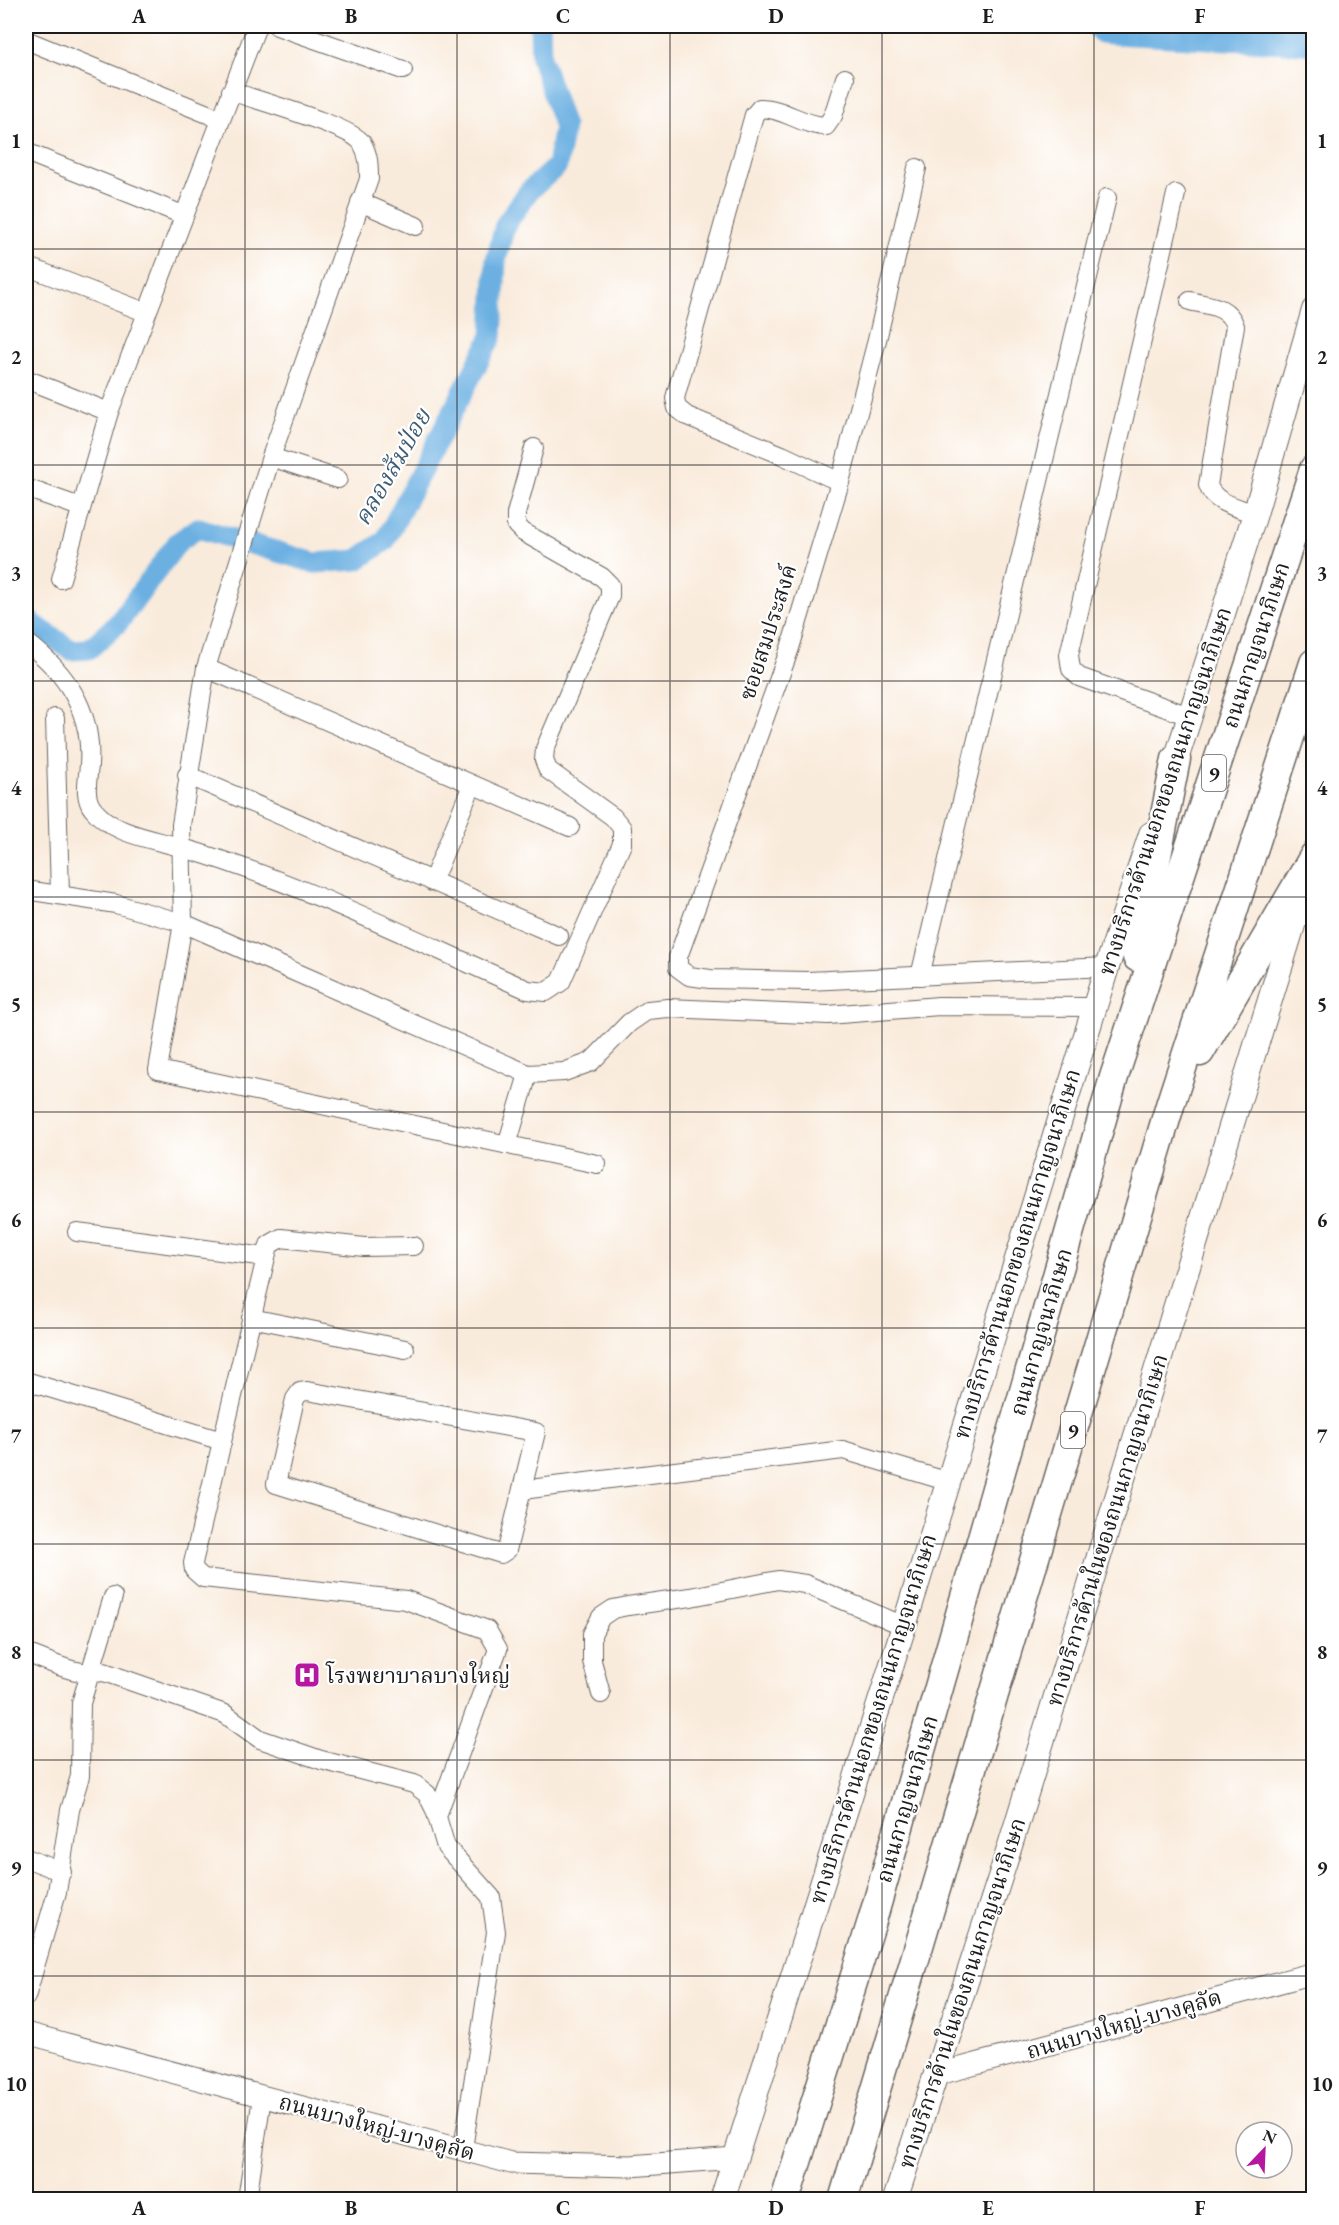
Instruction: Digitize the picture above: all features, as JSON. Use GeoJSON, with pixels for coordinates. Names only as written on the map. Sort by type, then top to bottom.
{"type":"FeatureCollection","features":[{"type":"Feature","properties":{"kind":"highway","name":"ถนนกาญจนาภิเษก"},"geometry":{"type":"LineString","coordinates":[[785,2199],[872,1921],[1114,1077],[1314,469]]}},
{"type":"Feature","properties":{"kind":"highway","name":"9"},"geometry":{"type":"LineString","coordinates":[[843,2199],[1171,1102],[1314,663]]}},
{"type":"Feature","properties":{"kind":"highway"},"geometry":{"type":"LineString","coordinates":[[1114,1077],[1176,759]]}},
{"type":"Feature","properties":{"kind":"highway"},"geometry":{"type":"LineString","coordinates":[[1171,1102],[1314,857]]}},
{"type":"Feature","properties":{"kind":"main road","name":"ทางบริการด้านนอกของถนนกาญจนาภิเษก"},"geometry":{"type":"LineString","coordinates":[[722,2199],[904,1626],[946,1481],[1094,1007],[1255,514],[1314,310]]}},
{"type":"Feature","properties":{"kind":"main road","name":"ทางบริการด้านในของถนนกาญจนาภิเษก"},"geometry":{"type":"LineString","coordinates":[[895,2199],[1005,1862],[1314,857]]}},
{"type":"Feature","properties":{"kind":"street"},"geometry":{"type":"LineString","coordinates":[[61,579],[109,412],[145,312],[257,26]]}},
{"type":"Feature","properties":{"kind":"street"},"geometry":{"type":"LineString","coordinates":[[277,26],[403,70]]}},
{"type":"Feature","properties":{"kind":"street"},"geometry":{"type":"LineString","coordinates":[[26,40],[220,119]]}},
{"type":"Feature","properties":{"kind":"street"},"geometry":{"type":"LineString","coordinates":[[845,78],[834,116],[826,126],[816,126],[771,108],[760,108],[754,116],[675,398],[677,408],[687,416],[782,455],[840,482],[877,340],[917,168]]}},
{"type":"Feature","properties":{"kind":"street"},"geometry":{"type":"LineString","coordinates":[[231,92],[343,130],[361,141],[369,159],[369,179],[271,457],[206,668],[188,776],[180,847],[183,923],[158,1070],[597,1164]]}},
{"type":"Feature","properties":{"kind":"street"},"geometry":{"type":"LineString","coordinates":[[26,152],[183,215]]}},
{"type":"Feature","properties":{"kind":"street"},"geometry":{"type":"LineString","coordinates":[[1176,194],[1069,655],[1071,669],[1079,677],[1189,716]]}},
{"type":"Feature","properties":{"kind":"street"},"geometry":{"type":"LineString","coordinates":[[920,976],[1107,198]]}},
{"type":"Feature","properties":{"kind":"street"},"geometry":{"type":"LineString","coordinates":[[360,202],[416,226]]}},
{"type":"Feature","properties":{"kind":"street"},"geometry":{"type":"LineString","coordinates":[[26,266],[145,312]]}},
{"type":"Feature","properties":{"kind":"street"},"geometry":{"type":"LineString","coordinates":[[1190,301],[1224,309],[1232,316],[1235,326],[1208,485],[1211,494],[1222,501],[1255,514]]}},
{"type":"Feature","properties":{"kind":"street"},"geometry":{"type":"LineString","coordinates":[[26,379],[109,412]]}},
{"type":"Feature","properties":{"kind":"street"},"geometry":{"type":"LineString","coordinates":[[26,642],[50,660],[72,688],[86,721],[90,762],[87,790],[91,807],[103,819],[131,833],[245,868],[528,990],[546,992],[561,982],[622,844],[622,828],[614,817],[548,770],[544,760],[545,749],[609,596],[610,585],[602,577],[523,532],[516,525],[516,514],[534,448]]}},
{"type":"Feature","properties":{"kind":"street"},"geometry":{"type":"LineString","coordinates":[[271,457],[338,479]]}},
{"type":"Feature","properties":{"kind":"street","name":"ซอยสมประสงค์"},"geometry":{"type":"LineString","coordinates":[[840,482],[790,648],[678,957],[678,968],[688,976],[710,979],[808,981],[1107,967]]}},
{"type":"Feature","properties":{"kind":"street"},"geometry":{"type":"LineString","coordinates":[[26,488],[80,507]]}},
{"type":"Feature","properties":{"kind":"street"},"geometry":{"type":"LineString","coordinates":[[206,668],[570,827]]}},
{"type":"Feature","properties":{"kind":"street"},"geometry":{"type":"LineString","coordinates":[[55,718],[60,894]]}},
{"type":"Feature","properties":{"kind":"street"},"geometry":{"type":"LineString","coordinates":[[188,776],[559,936]]}},
{"type":"Feature","properties":{"kind":"street"},"geometry":{"type":"LineString","coordinates":[[432,882],[472,785]]}},
{"type":"Feature","properties":{"kind":"street"},"geometry":{"type":"LineString","coordinates":[[26,890],[116,904],[183,923],[528,1074],[564,1072],[591,1062],[629,1023],[648,1010],[668,1008],[828,1015],[939,1006],[1094,1007]]}},
{"type":"Feature","properties":{"kind":"street"},"geometry":{"type":"LineString","coordinates":[[507,1145],[528,1074]]}},
{"type":"Feature","properties":{"kind":"street"},"geometry":{"type":"LineString","coordinates":[[77,1232],[266,1257]]}},
{"type":"Feature","properties":{"kind":"street"},"geometry":{"type":"LineString","coordinates":[[414,1246],[364,1247],[280,1238],[268,1245],[193,1563],[194,1570],[203,1578],[406,1600],[487,1630],[498,1649],[437,1816]]}},
{"type":"Feature","properties":{"kind":"street"},"geometry":{"type":"LineString","coordinates":[[251,1318],[405,1349]]}},
{"type":"Feature","properties":{"kind":"street"},"geometry":{"type":"LineString","coordinates":[[26,1381],[222,1441]]}},
{"type":"Feature","properties":{"kind":"street"},"geometry":{"type":"LineString","coordinates":[[307,1390],[536,1432],[522,1490],[507,1550],[501,1554],[280,1487],[276,1480],[295,1400],[300,1392],[307,1390]]}},
{"type":"Feature","properties":{"kind":"street"},"geometry":{"type":"LineString","coordinates":[[522,1490],[843,1450],[946,1481]]}},
{"type":"Feature","properties":{"kind":"street"},"geometry":{"type":"LineString","coordinates":[[601,1694],[592,1661],[592,1634],[602,1617],[613,1609],[778,1580],[805,1584],[904,1626]]}},
{"type":"Feature","properties":{"kind":"street"},"geometry":{"type":"LineString","coordinates":[[26,1997],[33,1941],[62,1872],[70,1810],[80,1776],[81,1703],[113,1597]]}},
{"type":"Feature","properties":{"kind":"street"},"geometry":{"type":"LineString","coordinates":[[26,1653],[90,1674],[104,1672],[219,1712],[260,1739],[321,1760],[414,1784],[428,1794],[446,1847],[491,1897],[495,1932],[463,2149]]}},
{"type":"Feature","properties":{"kind":"street"},"geometry":{"type":"LineString","coordinates":[[26,1858],[62,1872]]}},
{"type":"Feature","properties":{"kind":"street","name":"ถนนบางใหญ่-บางคูลัด"},"geometry":{"type":"LineString","coordinates":[[935,2076],[1314,1973]]}},
{"type":"Feature","properties":{"kind":"street","name":"ถนนบางใหญ่-บางคูลัด"},"geometry":{"type":"LineString","coordinates":[[26,2033],[511,2163],[552,2166],[630,2166],[735,2158]]}},
{"type":"Feature","properties":{"kind":"street"},"geometry":{"type":"LineString","coordinates":[[247,2199],[262,2097]]}},
{"type":"Feature","properties":{"kind":"waterway","name":"คลองส้มป่อย"},"geometry":{"type":"LineString","coordinates":[[26,619],[71,650],[89,649],[118,623],[178,542],[198,528],[315,563],[357,560],[385,541],[492,336],[496,260],[505,225],[529,191],[557,166],[564,127],[541,58],[540,26]]}},
{"type":"Feature","properties":{"kind":"waterway"},"geometry":{"type":"LineString","coordinates":[[1105,26],[1314,37]]}},
{"type":"Feature","properties":{"kind":"place","name":"โรงพยาบาลบางใหญ่"},"geometry":{"type":"Point","coordinates":[307,1675]}}]}
